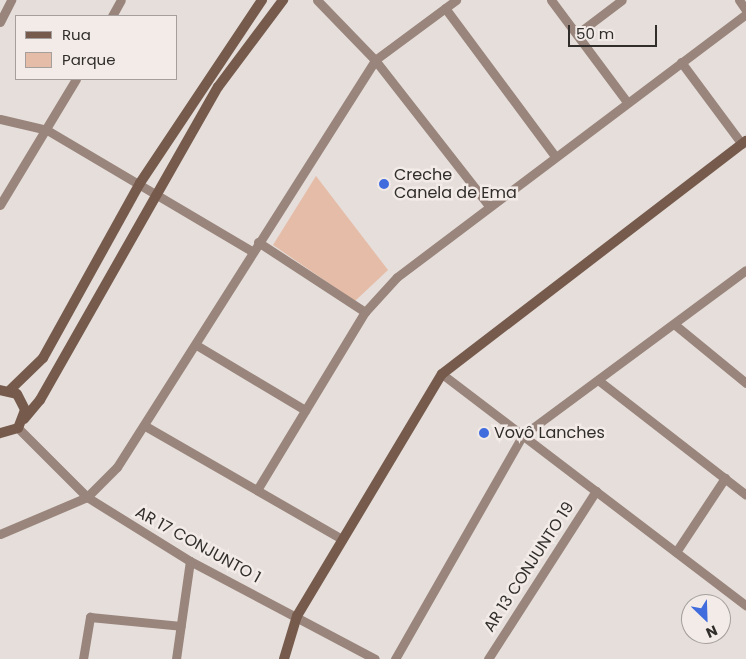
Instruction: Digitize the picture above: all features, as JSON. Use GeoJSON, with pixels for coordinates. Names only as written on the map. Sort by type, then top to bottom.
{"type":"FeatureCollection","features":[{"type":"Feature","properties":{"kind":"street"},"geometry":{"type":"LineString","coordinates":[[0,22],[11,0]]}},
{"type":"Feature","properties":{"kind":"street"},"geometry":{"type":"LineString","coordinates":[[113,15],[121,0]]}},
{"type":"Feature","properties":{"kind":"street"},"geometry":{"type":"LineString","coordinates":[[21,424],[23,402],[5,390],[43,358],[140,183],[262,0]]}},
{"type":"Feature","properties":{"kind":"street"},"geometry":{"type":"LineString","coordinates":[[0,433],[21,424],[40,400],[218,87],[283,0]]}},
{"type":"Feature","properties":{"kind":"street"},"geometry":{"type":"LineString","coordinates":[[317,0],[375,60],[489,206]]}},
{"type":"Feature","properties":{"kind":"street"},"geometry":{"type":"LineString","coordinates":[[0,534],[87,497],[117,467],[147,427],[198,346],[252,251],[375,60],[456,0]]}},
{"type":"Feature","properties":{"kind":"street"},"geometry":{"type":"LineString","coordinates":[[550,0],[627,102]]}},
{"type":"Feature","properties":{"kind":"street"},"geometry":{"type":"LineString","coordinates":[[577,34],[622,0]]}},
{"type":"Feature","properties":{"kind":"street"},"geometry":{"type":"LineString","coordinates":[[739,0],[746,10]]}},
{"type":"Feature","properties":{"kind":"street"},"geometry":{"type":"LineString","coordinates":[[446,8],[555,156]]}},
{"type":"Feature","properties":{"kind":"street"},"geometry":{"type":"LineString","coordinates":[[258,490],[365,312],[397,278],[555,156],[746,14]]}},
{"type":"Feature","properties":{"kind":"street"},"geometry":{"type":"LineString","coordinates":[[284,659],[297,616],[442,374],[744,143],[681,62]]}},
{"type":"Feature","properties":{"kind":"street"},"geometry":{"type":"LineString","coordinates":[[0,205],[75,80]]}},
{"type":"Feature","properties":{"kind":"street"},"geometry":{"type":"LineString","coordinates":[[0,119],[46,130],[140,183],[252,251]]}},
{"type":"Feature","properties":{"kind":"street"},"geometry":{"type":"LineString","coordinates":[[258,242],[365,312]]}},
{"type":"Feature","properties":{"kind":"street"},"geometry":{"type":"LineString","coordinates":[[395,659],[523,435],[746,270]]}},
{"type":"Feature","properties":{"kind":"street"},"geometry":{"type":"LineString","coordinates":[[674,324],[746,383]]}},
{"type":"Feature","properties":{"kind":"street"},"geometry":{"type":"LineString","coordinates":[[198,346],[305,410]]}},
{"type":"Feature","properties":{"kind":"street"},"geometry":{"type":"LineString","coordinates":[[442,374],[746,606]]}},
{"type":"Feature","properties":{"kind":"street"},"geometry":{"type":"LineString","coordinates":[[598,380],[746,495]]}},
{"type":"Feature","properties":{"kind":"street","name":"AR 17 CONJUNTO 1"},"geometry":{"type":"LineString","coordinates":[[21,424],[87,497],[190,561],[375,659]]}},
{"type":"Feature","properties":{"kind":"street"},"geometry":{"type":"LineString","coordinates":[[147,427],[342,539]]}},
{"type":"Feature","properties":{"kind":"street"},"geometry":{"type":"LineString","coordinates":[[676,552],[725,478]]}},
{"type":"Feature","properties":{"kind":"street","name":"AR 13 CONJUNTO 19"},"geometry":{"type":"LineString","coordinates":[[488,659],[596,491]]}},
{"type":"Feature","properties":{"kind":"street"},"geometry":{"type":"LineString","coordinates":[[176,659],[190,561]]}},
{"type":"Feature","properties":{"kind":"street"},"geometry":{"type":"LineString","coordinates":[[83,659],[90,617],[181,626]]}},
{"type":"Feature","properties":{"kind":"green space"},"geometry":{"type":"Polygon","coordinates":[[[316,176],[388,270],[355,301],[273,245],[316,176]]]}},
{"type":"Feature","properties":{"kind":"place","name":"Creche Canela de Ema"},"geometry":{"type":"Point","coordinates":[384,184]}},
{"type":"Feature","properties":{"kind":"place","name":"Vovô Lanches"},"geometry":{"type":"Point","coordinates":[484,433]}}]}
